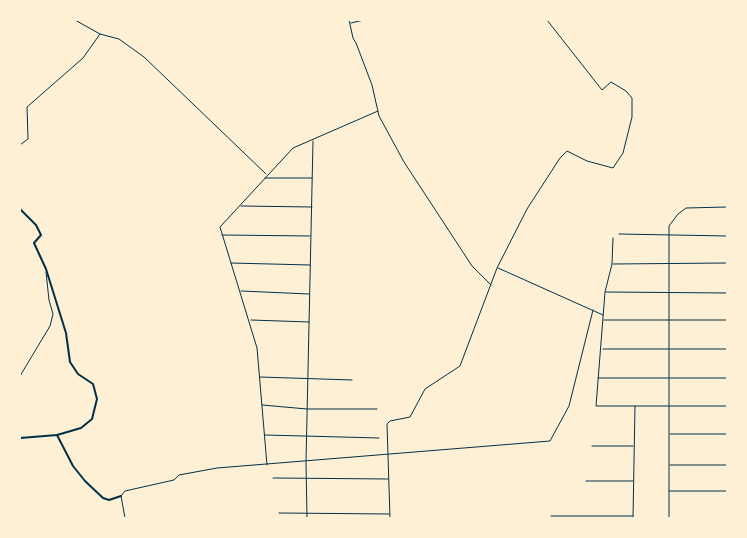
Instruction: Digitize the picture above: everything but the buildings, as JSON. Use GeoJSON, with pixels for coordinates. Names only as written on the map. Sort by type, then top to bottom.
{"type":"FeatureCollection","features":[{"type":"Feature","properties":{"kind":"street"},"geometry":{"type":"LineString","coordinates":[[75,20],[100,34],[119,39],[144,57],[266,174]]}},
{"type":"Feature","properties":{"kind":"street"},"geometry":{"type":"LineString","coordinates":[[364,20],[350,21],[353,38],[372,85],[378,111],[404,162],[472,266],[491,286]]}},
{"type":"Feature","properties":{"kind":"street"},"geometry":{"type":"LineString","coordinates":[[390,518],[387,424],[390,421],[410,417],[425,389],[460,366],[497,268],[527,209],[560,158],[567,151],[587,162],[613,168],[623,152],[632,117],[632,98],[626,91],[611,82],[602,90],[547,20]]}},
{"type":"Feature","properties":{"kind":"street"},"geometry":{"type":"LineString","coordinates":[[20,145],[28,139],[27,107],[84,58],[100,34]]}},
{"type":"Feature","properties":{"kind":"street"},"geometry":{"type":"LineString","coordinates":[[267,466],[257,348],[250,320],[221,235],[221,224],[240,206],[266,174],[293,148],[378,111]]}},
{"type":"Feature","properties":{"kind":"street"},"geometry":{"type":"LineString","coordinates":[[307,518],[306,462],[313,140]]}},
{"type":"Feature","properties":{"kind":"street"},"geometry":{"type":"LineString","coordinates":[[264,178],[312,178]]}},
{"type":"Feature","properties":{"kind":"street"},"geometry":{"type":"LineString","coordinates":[[240,206],[312,207]]}},
{"type":"Feature","properties":{"kind":"street"},"geometry":{"type":"LineString","coordinates":[[669,518],[670,223],[686,208],[727,207]]}},
{"type":"Feature","properties":{"kind":"street"},"geometry":{"type":"LineString","coordinates":[[20,209],[36,224],[41,235],[34,242],[46,269],[66,332],[70,362],[78,374],[93,384],[97,399],[92,419],[81,428],[57,435],[20,438]]}},
{"type":"Feature","properties":{"kind":"street"},"geometry":{"type":"LineString","coordinates":[[619,234],[727,236]]}},
{"type":"Feature","properties":{"kind":"street"},"geometry":{"type":"LineString","coordinates":[[221,235],[311,236]]}},
{"type":"Feature","properties":{"kind":"street"},"geometry":{"type":"LineString","coordinates":[[613,238],[612,264],[605,292],[596,406],[727,406]]}},
{"type":"Feature","properties":{"kind":"street"},"geometry":{"type":"LineString","coordinates":[[230,263],[310,265]]}},
{"type":"Feature","properties":{"kind":"street"},"geometry":{"type":"LineString","coordinates":[[612,264],[727,263]]}},
{"type":"Feature","properties":{"kind":"street"},"geometry":{"type":"LineString","coordinates":[[497,268],[603,315]]}},
{"type":"Feature","properties":{"kind":"street"},"geometry":{"type":"LineString","coordinates":[[20,376],[50,326],[53,314],[49,300],[46,269]]}},
{"type":"Feature","properties":{"kind":"street"},"geometry":{"type":"LineString","coordinates":[[240,291],[310,294]]}},
{"type":"Feature","properties":{"kind":"street"},"geometry":{"type":"LineString","coordinates":[[605,292],[727,293]]}},
{"type":"Feature","properties":{"kind":"street"},"geometry":{"type":"LineString","coordinates":[[57,435],[72,466],[103,498],[109,500],[121,496],[125,491],[174,480],[179,475],[217,468],[267,466],[550,441],[569,406],[593,310]]}},
{"type":"Feature","properties":{"kind":"street"},"geometry":{"type":"LineString","coordinates":[[250,320],[309,322]]}},
{"type":"Feature","properties":{"kind":"street"},"geometry":{"type":"LineString","coordinates":[[603,320],[727,320]]}},
{"type":"Feature","properties":{"kind":"street"},"geometry":{"type":"LineString","coordinates":[[602,349],[727,349]]}},
{"type":"Feature","properties":{"kind":"street"},"geometry":{"type":"LineString","coordinates":[[260,377],[352,380]]}},
{"type":"Feature","properties":{"kind":"street"},"geometry":{"type":"LineString","coordinates":[[598,378],[727,378]]}},
{"type":"Feature","properties":{"kind":"street"},"geometry":{"type":"LineString","coordinates":[[261,405],[307,409],[377,409]]}},
{"type":"Feature","properties":{"kind":"street"},"geometry":{"type":"LineString","coordinates":[[551,516],[633,517],[635,406]]}},
{"type":"Feature","properties":{"kind":"street"},"geometry":{"type":"LineString","coordinates":[[669,434],[727,434]]}},
{"type":"Feature","properties":{"kind":"street"},"geometry":{"type":"LineString","coordinates":[[264,435],[379,438]]}},
{"type":"Feature","properties":{"kind":"street"},"geometry":{"type":"LineString","coordinates":[[592,446],[634,446]]}},
{"type":"Feature","properties":{"kind":"street"},"geometry":{"type":"LineString","coordinates":[[670,466],[727,465]]}},
{"type":"Feature","properties":{"kind":"street"},"geometry":{"type":"LineString","coordinates":[[273,478],[389,479]]}},
{"type":"Feature","properties":{"kind":"street"},"geometry":{"type":"LineString","coordinates":[[586,481],[634,481]]}},
{"type":"Feature","properties":{"kind":"street"},"geometry":{"type":"LineString","coordinates":[[669,491],[727,491]]}},
{"type":"Feature","properties":{"kind":"street"},"geometry":{"type":"LineString","coordinates":[[121,496],[125,518]]}},
{"type":"Feature","properties":{"kind":"street"},"geometry":{"type":"LineString","coordinates":[[279,513],[390,514]]}}]}
